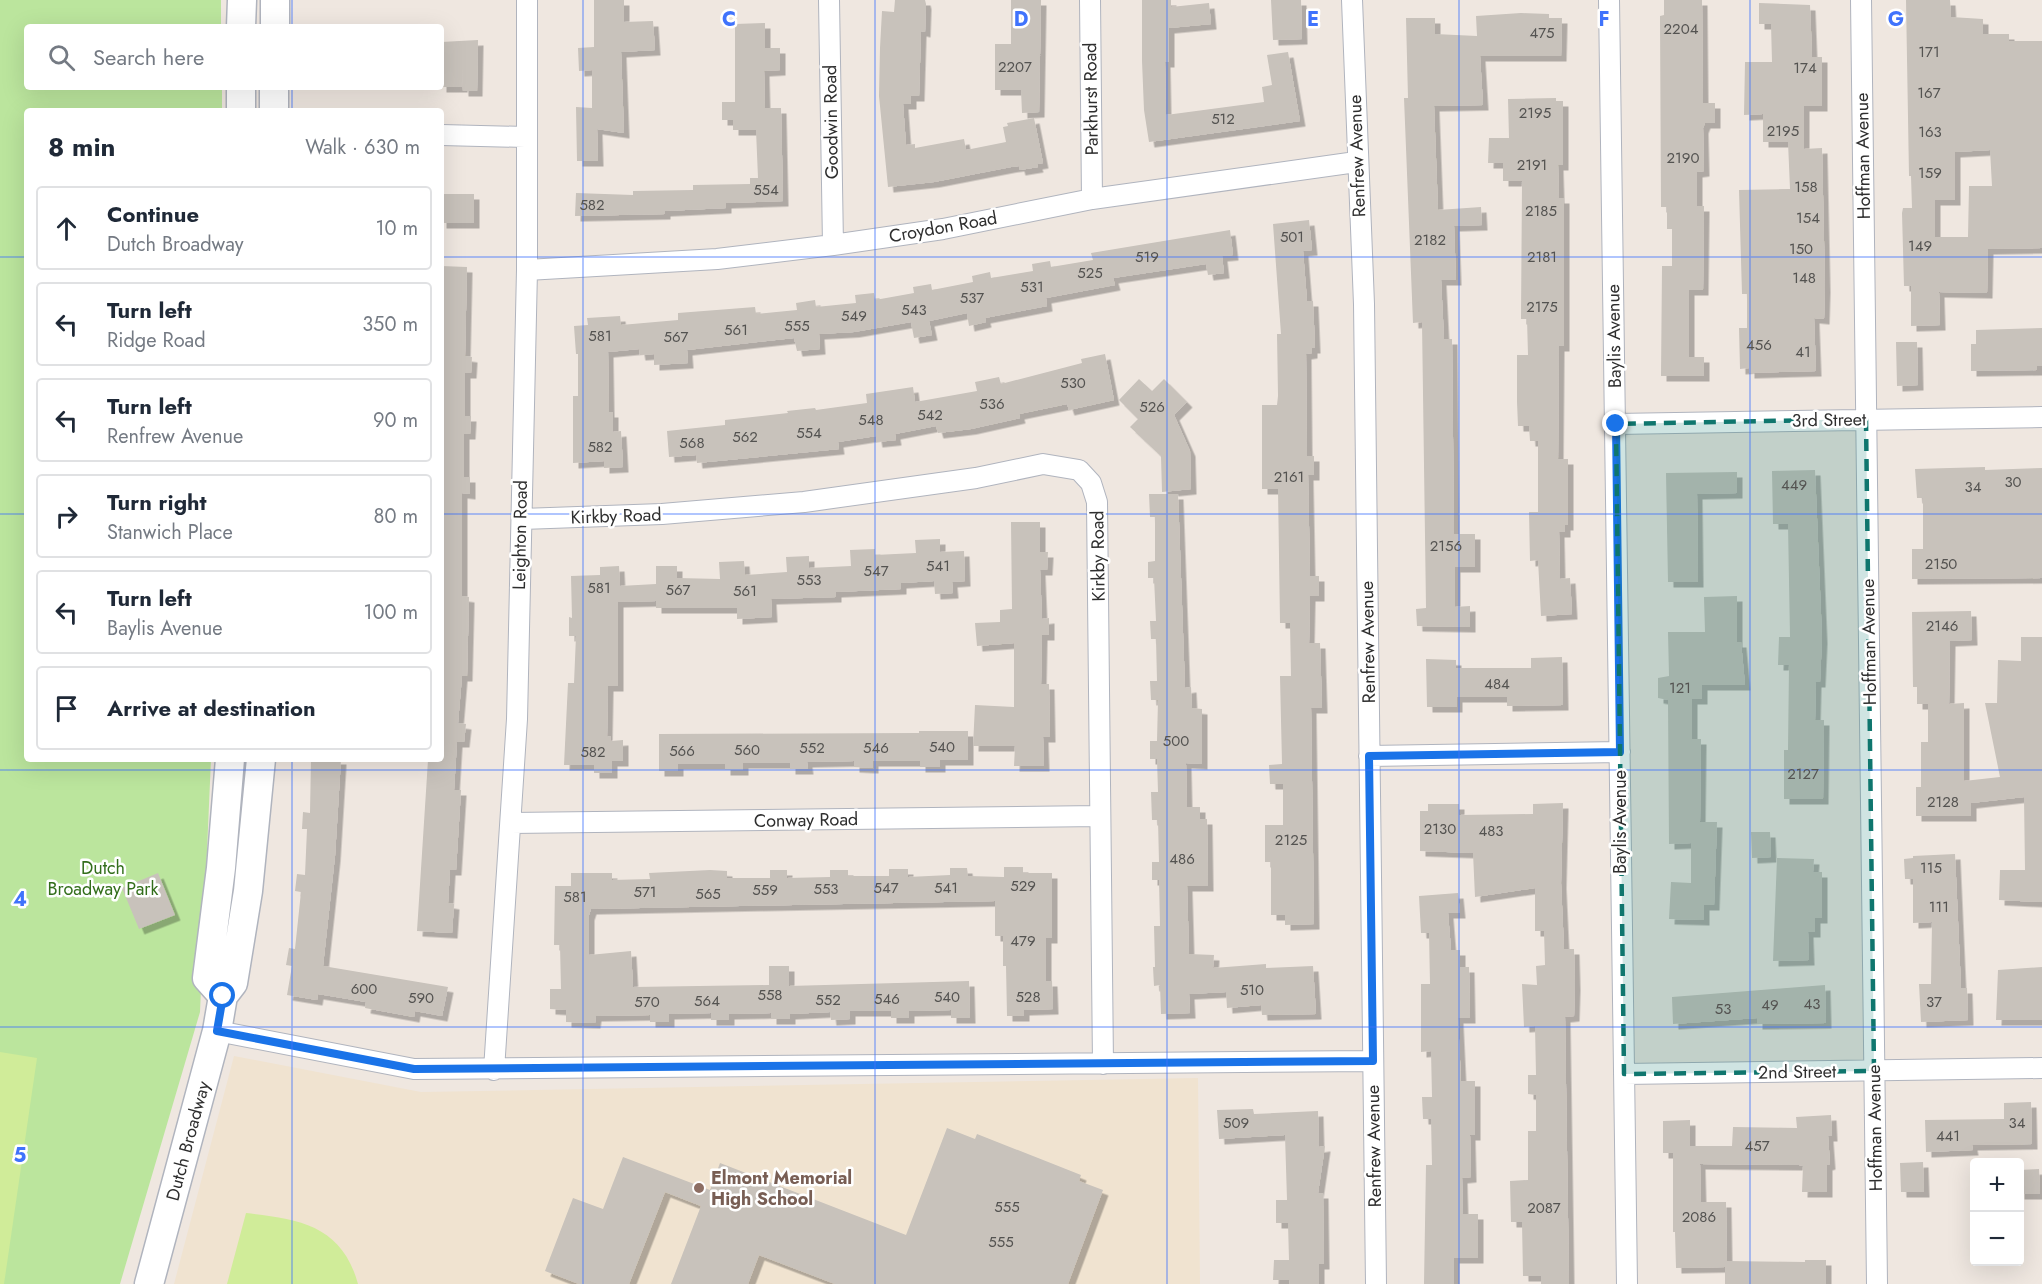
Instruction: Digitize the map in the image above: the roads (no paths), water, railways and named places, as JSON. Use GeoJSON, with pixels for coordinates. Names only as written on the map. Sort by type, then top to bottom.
{"type":"FeatureCollection","features":[{"type":"Feature","properties":{"kind":"main road"},"geometry":{"type":"LineString","coordinates":[[242,0],[242,24]]}},
{"type":"Feature","properties":{"kind":"main road"},"geometry":{"type":"LineString","coordinates":[[275,0],[275,24]]}},
{"type":"Feature","properties":{"kind":"main road"},"geometry":{"type":"LineString","coordinates":[[241,90],[241,108]]}},
{"type":"Feature","properties":{"kind":"main road"},"geometry":{"type":"LineString","coordinates":[[274,90],[274,108]]}},
{"type":"Feature","properties":{"kind":"main road"},"geometry":{"type":"LineString","coordinates":[[223,996],[207,978],[221,868],[230,762]]}},
{"type":"Feature","properties":{"kind":"main road","name":"Dutch Broadway"},"geometry":{"type":"LineString","coordinates":[[149,1284],[217,1031],[223,996],[233,983],[248,891],[261,762]]}},
{"type":"Feature","properties":{"kind":"street","name":"Leighton Road"},"geometry":{"type":"LineString","coordinates":[[494,1070],[512,823],[522,519],[527,270],[525,137],[528,0]]}},
{"type":"Feature","properties":{"kind":"street","name":"Goodwin Road"},"geometry":{"type":"LineString","coordinates":[[830,0],[833,245]]}},
{"type":"Feature","properties":{"kind":"street","name":"Parkhurst Road"},"geometry":{"type":"LineString","coordinates":[[1090,0],[1092,199]]}},
{"type":"Feature","properties":{"kind":"street","name":"Renfrew Avenue"},"geometry":{"type":"LineString","coordinates":[[1352,0],[1356,162],[1364,304],[1376,1284]]}},
{"type":"Feature","properties":{"kind":"street","name":"Baylis Avenue"},"geometry":{"type":"LineString","coordinates":[[1609,0],[1627,1284]]}},
{"type":"Feature","properties":{"kind":"street","name":"Hoffman Avenue"},"geometry":{"type":"LineString","coordinates":[[1861,0],[1876,1284]]}},
{"type":"Feature","properties":{"kind":"street"},"geometry":{"type":"LineString","coordinates":[[444,135],[525,137]]}},
{"type":"Feature","properties":{"kind":"street","name":"Croydon Road"},"geometry":{"type":"LineString","coordinates":[[527,270],[717,259],[833,245],[944,230],[1092,199],[1356,162]]}},
{"type":"Feature","properties":{"kind":"street","name":"3rd Street"},"geometry":{"type":"LineString","coordinates":[[1616,424],[2042,417]]}},
{"type":"Feature","properties":{"kind":"street","name":"Kirkby Road"},"geometry":{"type":"LineString","coordinates":[[522,519],[662,514],[804,502],[976,478],[1043,464],[1078,470],[1091,483],[1097,502],[1103,1064]]}},
{"type":"Feature","properties":{"kind":"street"},"geometry":{"type":"LineString","coordinates":[[1369,756],[1620,752]]}},
{"type":"Feature","properties":{"kind":"street","name":"Conway Road"},"geometry":{"type":"LineString","coordinates":[[512,823],[1100,816]]}},
{"type":"Feature","properties":{"kind":"street"},"geometry":{"type":"LineString","coordinates":[[217,1031],[414,1069],[1373,1061]]}},
{"type":"Feature","properties":{"kind":"street","name":"2nd Street"},"geometry":{"type":"LineString","coordinates":[[1624,1074],[2042,1068]]}},
{"type":"Feature","properties":{"kind":"place","name":"Elmont Memorial High School"},"geometry":{"type":"Point","coordinates":[699,1188]}},
{"type":"Feature","properties":{"kind":"park label","name":"Dutch Broadway Park"},"geometry":{"type":"Point","coordinates":[103,878]}}]}
